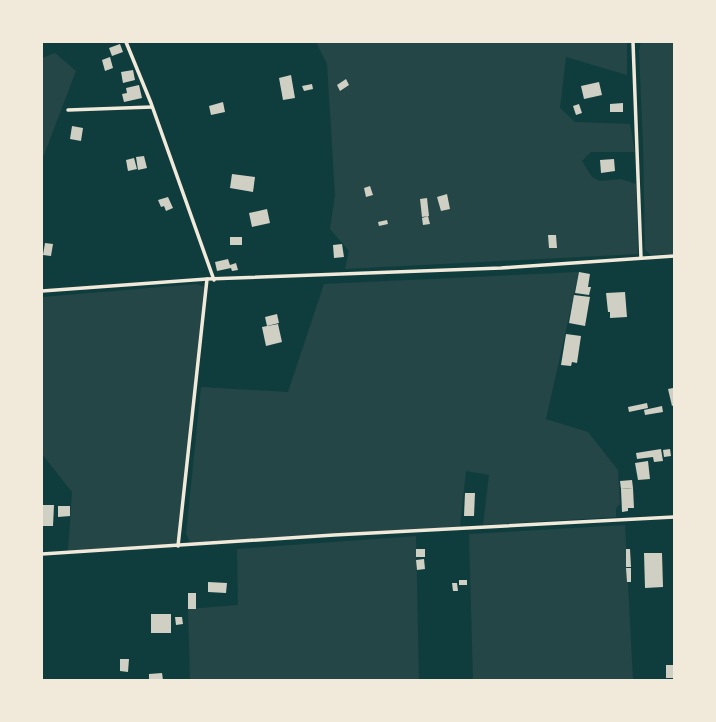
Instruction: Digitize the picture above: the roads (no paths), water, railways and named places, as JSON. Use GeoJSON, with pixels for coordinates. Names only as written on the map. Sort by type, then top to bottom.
{"type":"FeatureCollection","features":[{"type":"Feature","properties":{"kind":"street"},"geometry":{"type":"LineString","coordinates":[[126,42],[152,107],[214,280]]}},
{"type":"Feature","properties":{"kind":"street"},"geometry":{"type":"LineString","coordinates":[[633,42],[641,258]]}},
{"type":"Feature","properties":{"kind":"street"},"geometry":{"type":"LineString","coordinates":[[68,110],[152,107]]}},
{"type":"Feature","properties":{"kind":"street"},"geometry":{"type":"LineString","coordinates":[[42,291],[208,279],[214,280],[501,268],[674,256]]}},
{"type":"Feature","properties":{"kind":"street"},"geometry":{"type":"LineString","coordinates":[[178,546],[208,279]]}},
{"type":"Feature","properties":{"kind":"street"},"geometry":{"type":"LineString","coordinates":[[42,554],[334,535],[674,517]]}}]}
